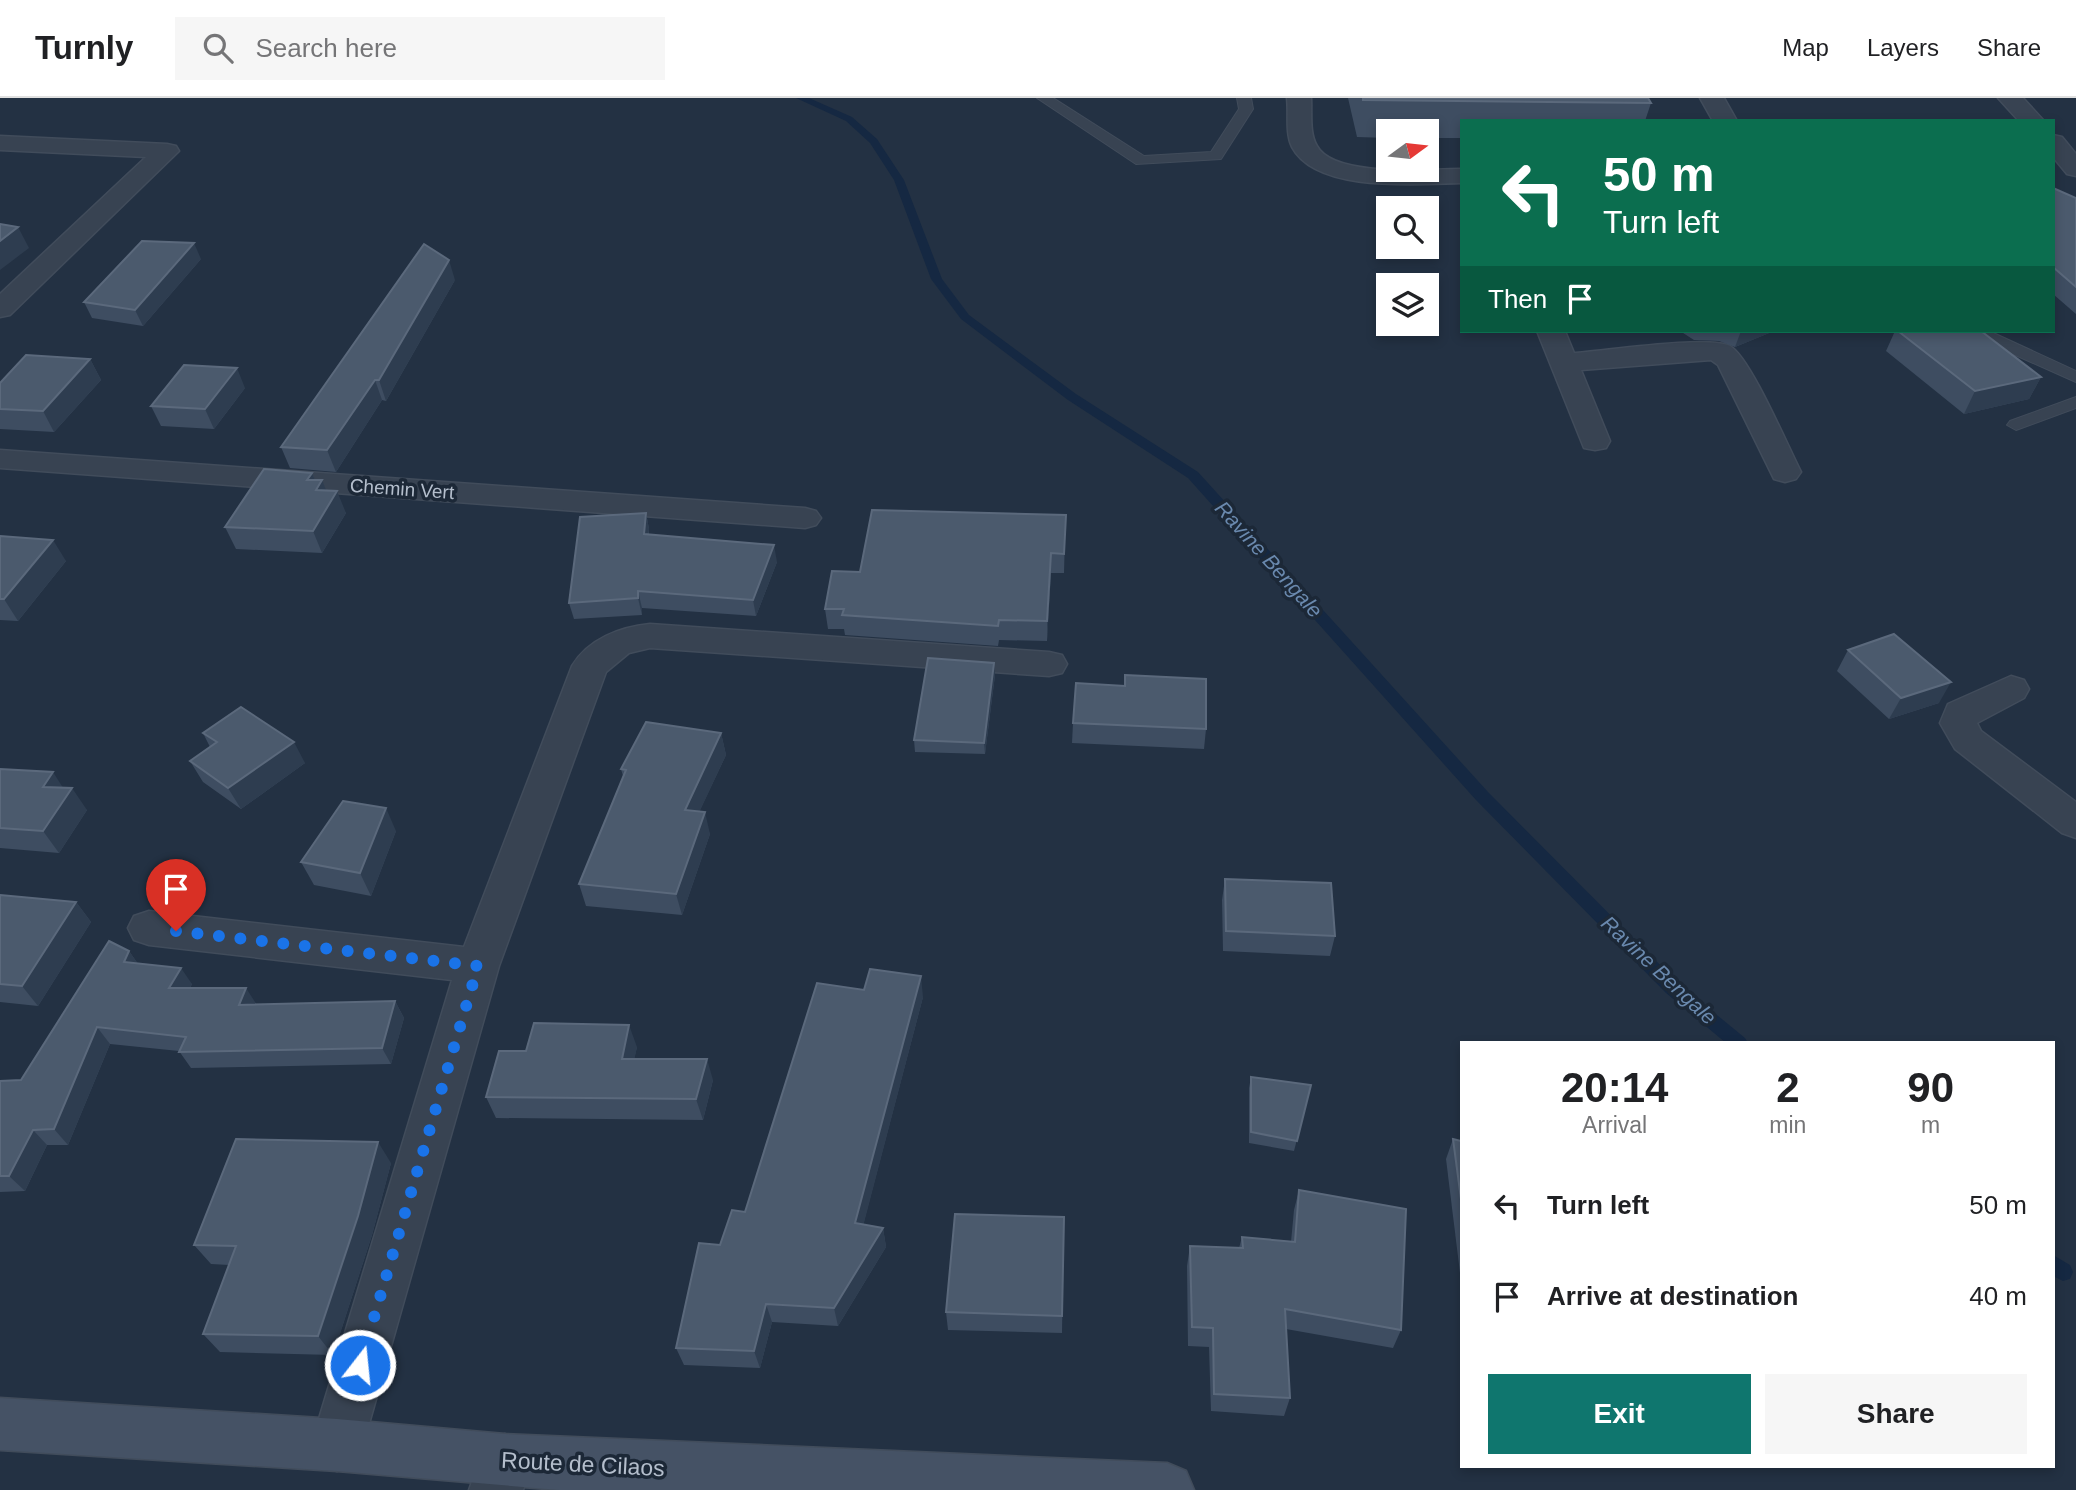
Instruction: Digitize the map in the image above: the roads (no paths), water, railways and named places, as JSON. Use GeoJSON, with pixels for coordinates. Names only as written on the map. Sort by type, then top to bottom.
{"type":"FeatureCollection","features":[{"type":"Feature","properties":{"kind":"main road","name":"Route de Cilaos"},"geometry":{"type":"LineString","coordinates":[[0,1424],[337,1445],[500,1476],[1167,1490]]}},
{"type":"Feature","properties":{"kind":"street"},"geometry":{"type":"LineString","coordinates":[[1299,98],[1304,147],[1315,163],[1332,170],[1460,176]]}},
{"type":"Feature","properties":{"kind":"street"},"geometry":{"type":"LineString","coordinates":[[1712,98],[1724,119]]}},
{"type":"Feature","properties":{"kind":"street"},"geometry":{"type":"LineString","coordinates":[[2010,98],[2030,119]]}},
{"type":"Feature","properties":{"kind":"street"},"geometry":{"type":"LineString","coordinates":[[0,143],[166,151],[0,309]]}},
{"type":"Feature","properties":{"kind":"street"},"geometry":{"type":"LineString","coordinates":[[2055,144],[2076,169]]}},
{"type":"Feature","properties":{"kind":"street"},"geometry":{"type":"LineString","coordinates":[[1552,333],[1595,441]]}},
{"type":"Feature","properties":{"kind":"street"},"geometry":{"type":"LineString","coordinates":[[1564,363],[1682,352],[1719,352],[1730,361],[1785,472]]}},
{"type":"Feature","properties":{"kind":"street","name":"Chemin Vert"},"geometry":{"type":"LineString","coordinates":[[0,459],[805,518]]}},
{"type":"Feature","properties":{"kind":"street"},"geometry":{"type":"LineString","coordinates":[[337,1445],[478,966],[590,666],[612,646],[634,637],[650,636],[1049,664]]}},
{"type":"Feature","properties":{"kind":"street"},"geometry":{"type":"LineString","coordinates":[[2011,689],[1962,713],[1958,723],[1968,740],[2076,822]]}},
{"type":"Feature","properties":{"kind":"street"},"geometry":{"type":"LineString","coordinates":[[149,928],[478,966]]}},
{"type":"Feature","properties":{"kind":"lane"},"geometry":{"type":"LineString","coordinates":[[1044,98],[1141,161],[1216,156],[1246,108],[1244,98]]}},
{"type":"Feature","properties":{"kind":"lane"},"geometry":{"type":"LineString","coordinates":[[1980,333],[2076,377]]}},
{"type":"Feature","properties":{"kind":"lane"},"geometry":{"type":"LineString","coordinates":[[2016,425],[2076,402]]}},
{"type":"Feature","properties":{"kind":"waterway","name":"Ravine Bengale"},"geometry":{"type":"LineString","coordinates":[[801,98],[849,119],[874,141],[899,180],[937,279],[965,317],[1072,397],[1193,475],[1482,796],[1672,988],[1737,1041]]}},
{"type":"Feature","properties":{"kind":"waterway","name":"Ravine Bengale"},"geometry":{"type":"LineString","coordinates":[[2055,1266],[2063,1272]]}}]}
